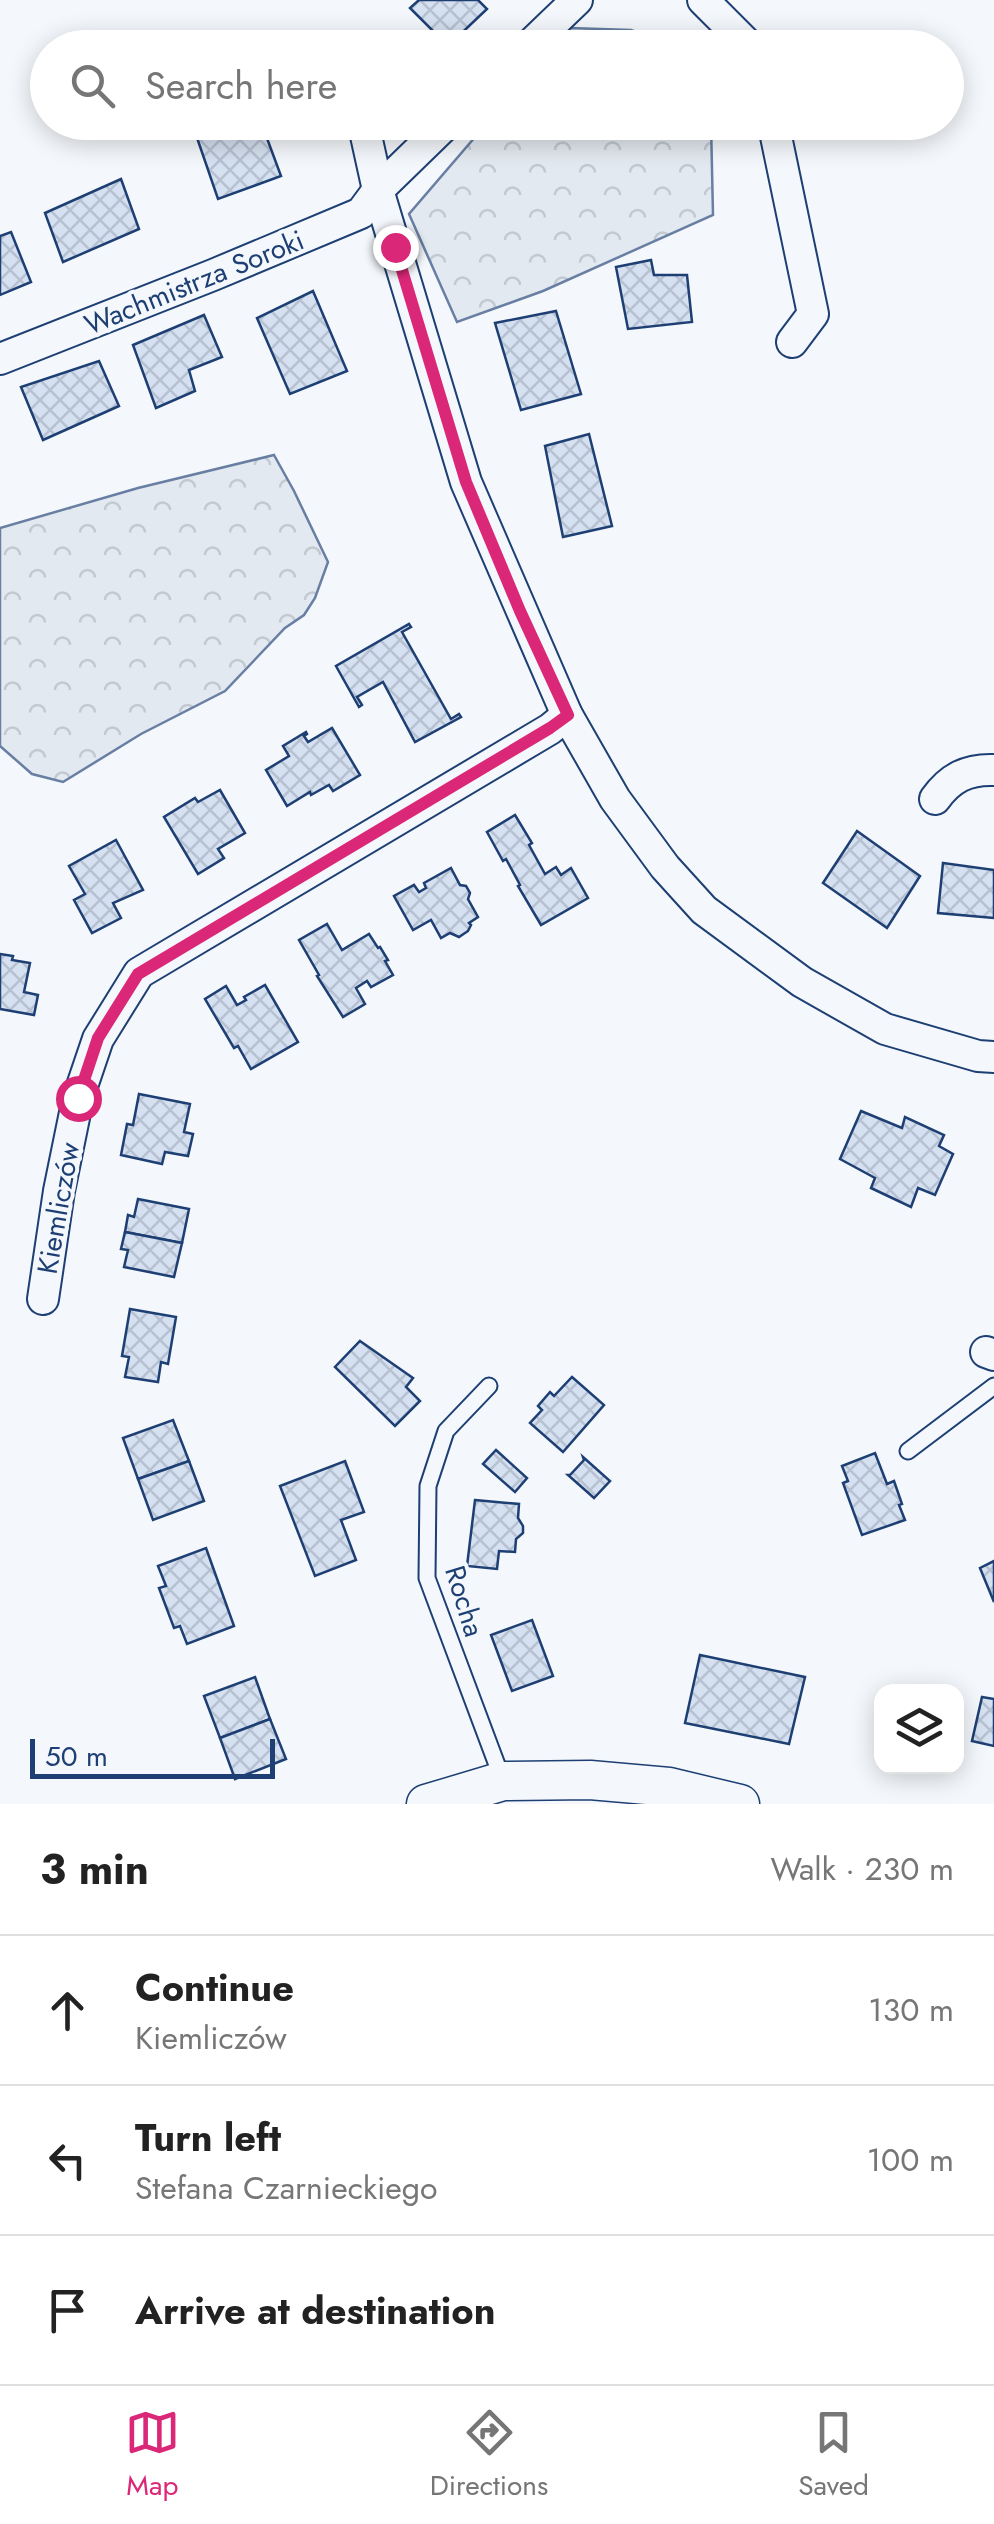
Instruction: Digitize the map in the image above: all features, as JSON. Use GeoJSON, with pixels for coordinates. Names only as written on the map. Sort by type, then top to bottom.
{"type":"FeatureCollection","features":[{"type":"Feature","properties":{"kind":"street"},"geometry":{"type":"LineString","coordinates":[[546,30],[577,0]]}},
{"type":"Feature","properties":{"kind":"street"},"geometry":{"type":"LineString","coordinates":[[702,0],[733,30]]}},
{"type":"Feature","properties":{"kind":"street"},"geometry":{"type":"LineString","coordinates":[[367,140],[378,190],[466,482],[568,715],[614,799],[665,867],[704,910],[802,982],[885,1029],[978,1056],[994,1057]]}},
{"type":"Feature","properties":{"kind":"street","name":"Wachmistrza Soroki"},"geometry":{"type":"LineString","coordinates":[[0,360],[360,213],[429,140]]}},
{"type":"Feature","properties":{"kind":"street"},"geometry":{"type":"LineString","coordinates":[[777,140],[813,314],[792,342]]}},
{"type":"Feature","properties":{"kind":"street","name":"Kiemliczów"},"geometry":{"type":"LineString","coordinates":[[43,1299],[78,1098],[98,1038],[138,974],[568,715]]}},
{"type":"Feature","properties":{"kind":"street"},"geometry":{"type":"LineString","coordinates":[[935,799],[948,780],[981,769],[994,770]]}},
{"type":"Feature","properties":{"kind":"street"},"geometry":{"type":"LineString","coordinates":[[426,1804],[503,1782],[610,1782],[669,1787],[740,1804]]}},
{"type":"Feature","properties":{"kind":"lane","name":"Rocha"},"geometry":{"type":"LineString","coordinates":[[490,1386],[446,1431],[428,1486],[427,1578],[503,1782]]}},
{"type":"Feature","properties":{"kind":"lane"},"geometry":{"type":"LineString","coordinates":[[908,1451],[994,1386]]}},
{"type":"Feature","properties":{"kind":"green space"},"geometry":{"type":"Polygon","coordinates":[[[569,28],[631,30],[567,30],[569,28]]]}},
{"type":"Feature","properties":{"kind":"green space"},"geometry":{"type":"Polygon","coordinates":[[[473,140],[711,140],[713,215],[543,291],[457,322],[409,214],[473,140]]]}},
{"type":"Feature","properties":{"kind":"green space"},"geometry":{"type":"Polygon","coordinates":[[[274,455],[328,562],[315,598],[304,615],[285,628],[225,691],[141,734],[63,782],[32,774],[0,746],[0,528],[138,488],[274,455]]]}},
{"type":"Feature","properties":{"kind":"building"},"geometry":{"type":"Polygon","coordinates":[[[419,0],[478,0],[487,9],[465,30],[432,30],[410,8],[419,0]]]}},
{"type":"Feature","properties":{"kind":"building"},"geometry":{"type":"Polygon","coordinates":[[[198,140],[268,140],[281,176],[218,199],[198,140]]]}},
{"type":"Feature","properties":{"kind":"building"},"geometry":{"type":"Polygon","coordinates":[[[121,179],[139,229],[63,262],[45,213],[121,179]]]}},
{"type":"Feature","properties":{"kind":"building"},"geometry":{"type":"Polygon","coordinates":[[[11,232],[31,282],[0,295],[0,236],[11,232]]]}},
{"type":"Feature","properties":{"kind":"building"},"geometry":{"type":"Polygon","coordinates":[[[651,260],[654,275],[687,275],[692,322],[628,329],[616,267],[651,260]]]}},
{"type":"Feature","properties":{"kind":"building"},"geometry":{"type":"Polygon","coordinates":[[[313,291],[347,371],[290,394],[257,318],[313,291]]]}},
{"type":"Feature","properties":{"kind":"building"},"geometry":{"type":"Polygon","coordinates":[[[556,311],[581,394],[521,410],[495,323],[556,311]]]}},
{"type":"Feature","properties":{"kind":"building"},"geometry":{"type":"Polygon","coordinates":[[[204,315],[222,357],[189,370],[195,391],[156,408],[133,345],[204,315]]]}},
{"type":"Feature","properties":{"kind":"building"},"geometry":{"type":"Polygon","coordinates":[[[99,361],[119,406],[43,440],[21,387],[99,361]]]}},
{"type":"Feature","properties":{"kind":"building"},"geometry":{"type":"Polygon","coordinates":[[[589,434],[612,526],[563,537],[545,446],[589,434]]]}},
{"type":"Feature","properties":{"kind":"building"},"geometry":{"type":"Polygon","coordinates":[[[409,624],[411,627],[402,632],[451,719],[459,714],[461,717],[415,742],[383,682],[357,697],[362,705],[359,707],[336,666],[409,624]]]}},
{"type":"Feature","properties":{"kind":"building"},"geometry":{"type":"Polygon","coordinates":[[[332,728],[360,775],[333,791],[329,785],[287,806],[266,770],[289,756],[283,746],[306,732],[308,742],[332,728]]]}},
{"type":"Feature","properties":{"kind":"building"},"geometry":{"type":"Polygon","coordinates":[[[220,790],[245,833],[218,849],[224,858],[198,874],[164,817],[195,798],[198,802],[220,790]]]}},
{"type":"Feature","properties":{"kind":"building"},"geometry":{"type":"Polygon","coordinates":[[[515,815],[545,874],[556,867],[561,875],[571,868],[588,898],[541,925],[487,832],[515,815]]]}},
{"type":"Feature","properties":{"kind":"building"},"geometry":{"type":"Polygon","coordinates":[[[857,831],[920,876],[887,928],[823,883],[857,831]]]}},
{"type":"Feature","properties":{"kind":"building"},"geometry":{"type":"Polygon","coordinates":[[[116,840],[143,890],[113,903],[121,918],[92,933],[74,900],[85,894],[69,866],[116,840]]]}},
{"type":"Feature","properties":{"kind":"building"},"geometry":{"type":"Polygon","coordinates":[[[943,863],[994,870],[994,918],[938,913],[943,863]]]}},
{"type":"Feature","properties":{"kind":"building"},"geometry":{"type":"Polygon","coordinates":[[[451,868],[460,885],[470,893],[468,899],[478,917],[459,937],[450,933],[441,938],[431,920],[413,930],[394,896],[414,885],[419,892],[426,888],[424,883],[451,868]]]}},
{"type":"Feature","properties":{"kind":"building"},"geometry":{"type":"Polygon","coordinates":[[[327,924],[342,950],[369,934],[388,960],[385,961],[393,975],[371,987],[367,981],[356,988],[365,1004],[343,1017],[299,940],[327,924]]]}},
{"type":"Feature","properties":{"kind":"building"},"geometry":{"type":"Polygon","coordinates":[[[0,954],[30,963],[24,992],[38,995],[34,1015],[0,1009],[0,954]]]}},
{"type":"Feature","properties":{"kind":"building"},"geometry":{"type":"Polygon","coordinates":[[[265,985],[298,1042],[251,1069],[205,999],[226,986],[237,1005],[265,985]]]}},
{"type":"Feature","properties":{"kind":"building"},"geometry":{"type":"Polygon","coordinates":[[[139,1094],[190,1104],[184,1132],[193,1134],[188,1156],[165,1152],[162,1164],[121,1155],[127,1124],[133,1125],[139,1094]]]}},
{"type":"Feature","properties":{"kind":"building"},"geometry":{"type":"Polygon","coordinates":[[[861,1111],[902,1128],[905,1117],[944,1135],[939,1146],[953,1154],[935,1195],[918,1188],[911,1207],[871,1188],[875,1178],[840,1159],[861,1111]]]}},
{"type":"Feature","properties":{"kind":"building"},"geometry":{"type":"Polygon","coordinates":[[[138,1199],[189,1209],[182,1243],[125,1232],[128,1215],[134,1217],[138,1199]]]}},
{"type":"Feature","properties":{"kind":"building"},"geometry":{"type":"Polygon","coordinates":[[[125,1232],[182,1243],[174,1277],[124,1267],[128,1250],[121,1249],[125,1232]]]}},
{"type":"Feature","properties":{"kind":"building"},"geometry":{"type":"Polygon","coordinates":[[[130,1309],[176,1317],[168,1364],[161,1362],[158,1382],[125,1377],[129,1357],[122,1356],[130,1309]]]}},
{"type":"Feature","properties":{"kind":"building"},"geometry":{"type":"Polygon","coordinates":[[[360,1341],[413,1378],[406,1387],[420,1401],[395,1426],[335,1367],[360,1341]]]}},
{"type":"Feature","properties":{"kind":"building"},"geometry":{"type":"Polygon","coordinates":[[[572,1377],[604,1405],[563,1452],[530,1423],[542,1410],[538,1406],[550,1392],[554,1396],[572,1377]]]}},
{"type":"Feature","properties":{"kind":"building"},"geometry":{"type":"Polygon","coordinates":[[[173,1420],[189,1461],[138,1479],[123,1438],[173,1420]]]}},
{"type":"Feature","properties":{"kind":"building"},"geometry":{"type":"Polygon","coordinates":[[[496,1450],[527,1478],[515,1492],[483,1464],[496,1450]]]}},
{"type":"Feature","properties":{"kind":"building"},"geometry":{"type":"Polygon","coordinates":[[[875,1453],[887,1484],[894,1481],[905,1520],[862,1535],[843,1483],[848,1481],[842,1466],[875,1453]]]}},
{"type":"Feature","properties":{"kind":"building"},"geometry":{"type":"Polygon","coordinates":[[[583,1457],[610,1481],[594,1498],[568,1475],[583,1457]]]}},
{"type":"Feature","properties":{"kind":"building"},"geometry":{"type":"Polygon","coordinates":[[[189,1461],[204,1501],[153,1520],[138,1479],[189,1461]]]}},
{"type":"Feature","properties":{"kind":"building"},"geometry":{"type":"Polygon","coordinates":[[[345,1461],[364,1512],[341,1520],[356,1560],[315,1576],[280,1486],[345,1461]]]}},
{"type":"Feature","properties":{"kind":"building"},"geometry":{"type":"Polygon","coordinates":[[[475,1500],[519,1504],[523,1533],[516,1539],[515,1552],[499,1551],[497,1569],[467,1566],[475,1500]]]}},
{"type":"Feature","properties":{"kind":"building"},"geometry":{"type":"Polygon","coordinates":[[[206,1548],[234,1626],[187,1644],[180,1626],[174,1628],[159,1588],[166,1586],[158,1566],[206,1548]]]}},
{"type":"Feature","properties":{"kind":"building"},"geometry":{"type":"Polygon","coordinates":[[[994,1561],[994,1602],[980,1568],[994,1561]]]}},
{"type":"Feature","properties":{"kind":"building"},"geometry":{"type":"Polygon","coordinates":[[[532,1620],[553,1676],[512,1691],[491,1635],[532,1620]]]}},
{"type":"Feature","properties":{"kind":"building"},"geometry":{"type":"Polygon","coordinates":[[[700,1655],[805,1677],[789,1744],[685,1723],[700,1655]]]}},
{"type":"Feature","properties":{"kind":"building"},"geometry":{"type":"Polygon","coordinates":[[[255,1677],[270,1719],[220,1738],[204,1696],[255,1677]]]}},
{"type":"Feature","properties":{"kind":"building"},"geometry":{"type":"Polygon","coordinates":[[[982,1697],[994,1699],[994,1746],[972,1741],[982,1697]]]}},
{"type":"Feature","properties":{"kind":"building"},"geometry":{"type":"Polygon","coordinates":[[[270,1719],[286,1759],[235,1779],[220,1738],[270,1719]]]}},
{"type":"Feature","properties":{"kind":"route"},"geometry":{"type":"LineString","coordinates":[[78,1098],[98,1038],[138,974],[568,715],[466,482],[395,247]]}}]}
